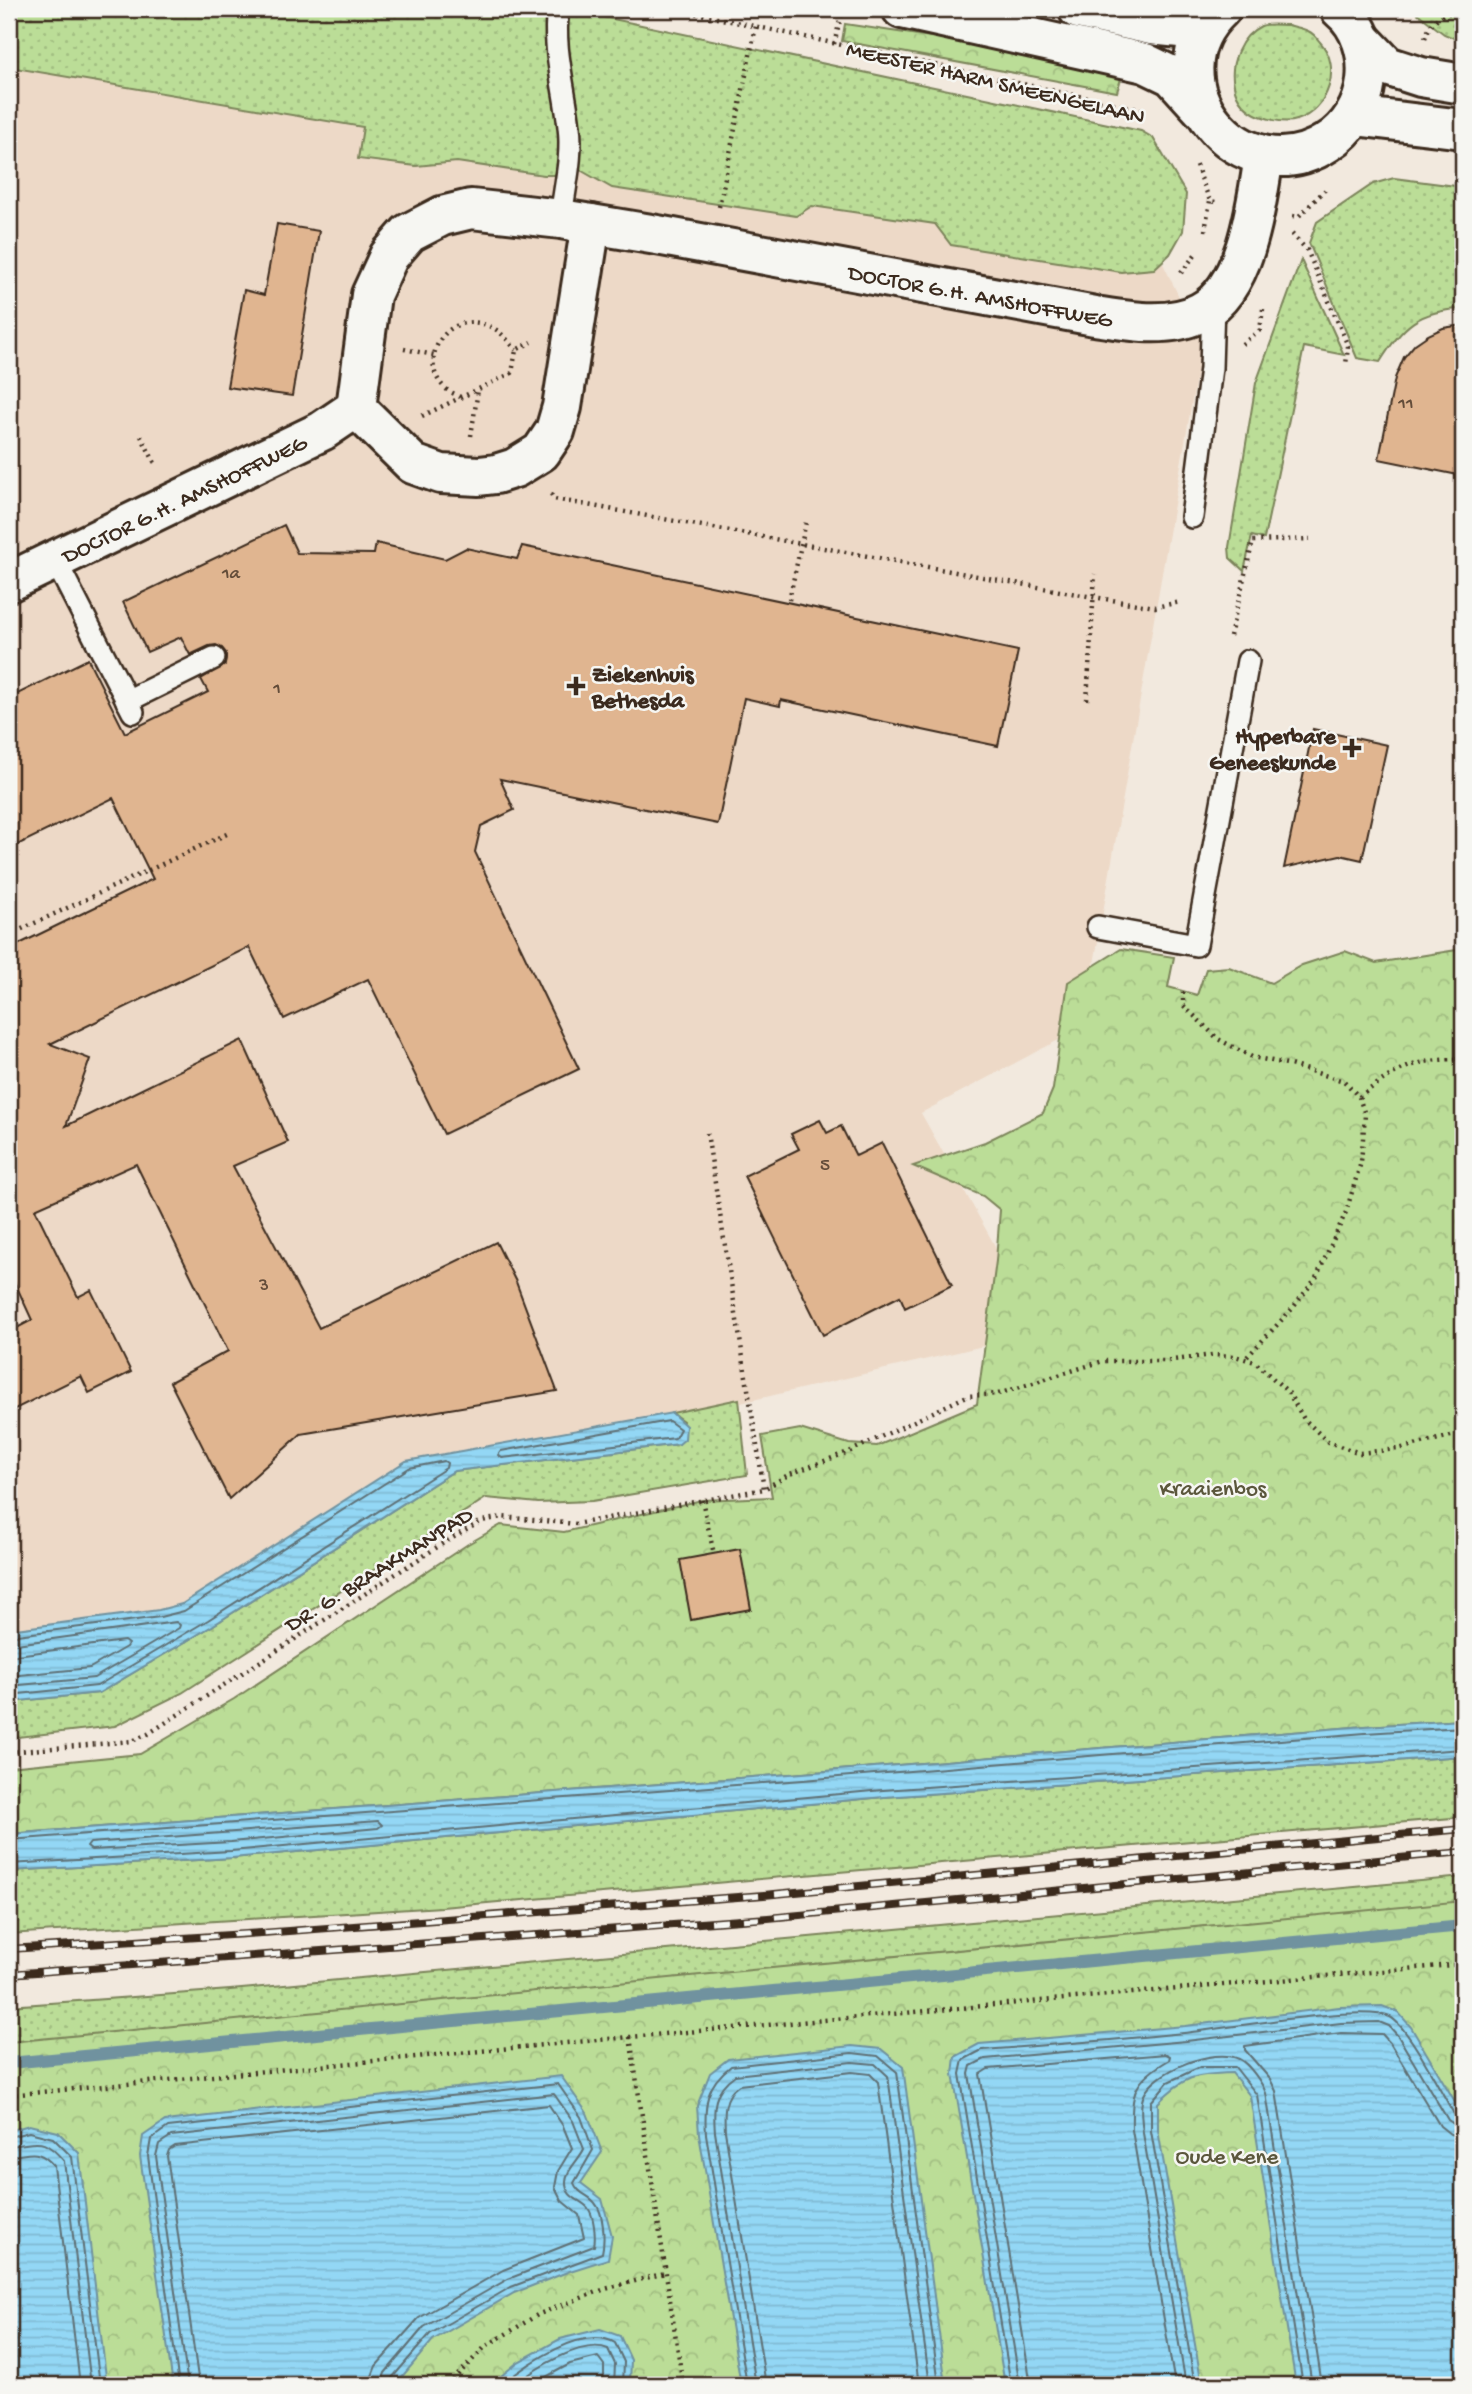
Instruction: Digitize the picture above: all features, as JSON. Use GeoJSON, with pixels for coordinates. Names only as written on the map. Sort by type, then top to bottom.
{"type":"FeatureCollection","features":[{"type":"Feature","properties":{"kind":"street","name":"MEESTER HARM SMEENGELAAN"},"geometry":{"type":"LineString","coordinates":[[902,9],[1145,63],[1172,76],[1218,132],[1239,147],[1264,156]]}},
{"type":"Feature","properties":{"kind":"street"},"geometry":{"type":"LineString","coordinates":[[1078,9],[1151,25],[1180,28],[1215,14]]}},
{"type":"Feature","properties":{"kind":"street"},"geometry":{"type":"LineString","coordinates":[[1340,9],[1362,40],[1387,66],[1421,77],[1463,84]]}},
{"type":"Feature","properties":{"kind":"street"},"geometry":{"type":"LineString","coordinates":[[1202,110],[1195,88],[1193,64],[1198,41],[1215,14]]}},
{"type":"Feature","properties":{"kind":"street"},"geometry":{"type":"LineString","coordinates":[[1264,156],[1290,157],[1315,150],[1338,136],[1355,116],[1365,92],[1368,66],[1362,40]]}},
{"type":"Feature","properties":{"kind":"street"},"geometry":{"type":"LineString","coordinates":[[1355,116],[1463,128]]}},
{"type":"Feature","properties":{"kind":"street","name":"DOCTOR G.H. AMSHOFFWEG"},"geometry":{"type":"LineString","coordinates":[[9,582],[322,431],[369,421],[371,295],[389,256],[409,233],[442,216],[471,208],[576,222],[1142,322],[1185,318],[1200,313],[1213,304],[1229,285],[1239,263],[1255,209],[1264,156]]}},
{"type":"Feature","properties":{"kind":"street"},"geometry":{"type":"LineString","coordinates":[[369,421],[413,464],[441,474],[496,474],[541,452],[555,431],[562,407],[576,319],[576,222]]}},
{"type":"Feature","properties":{"kind":"lane"},"geometry":{"type":"LineString","coordinates":[[558,9],[555,27],[570,130],[576,222]]}},
{"type":"Feature","properties":{"kind":"lane"},"geometry":{"type":"LineString","coordinates":[[1192,517],[1211,368],[1213,304]]}},
{"type":"Feature","properties":{"kind":"lane"},"geometry":{"type":"LineString","coordinates":[[55,560],[130,707],[214,658]]}},
{"type":"Feature","properties":{"kind":"lane"},"geometry":{"type":"LineString","coordinates":[[1098,927],[1196,945],[1248,661]]}},
{"type":"Feature","properties":{"kind":"path","name":"MEESTER HARM SMEENGELAAN"},"geometry":{"type":"LineString","coordinates":[[675,9],[1137,108],[1152,114]]}},
{"type":"Feature","properties":{"kind":"path"},"geometry":{"type":"LineString","coordinates":[[834,44],[843,9]]}},
{"type":"Feature","properties":{"kind":"path"},"geometry":{"type":"LineString","coordinates":[[1424,40],[1429,26],[1437,18],[1445,13],[1463,13]]}},
{"type":"Feature","properties":{"kind":"path"},"geometry":{"type":"LineString","coordinates":[[708,209],[719,210],[756,26]]}},
{"type":"Feature","properties":{"kind":"path"},"geometry":{"type":"LineString","coordinates":[[1177,275],[1197,253],[1205,232],[1210,201],[1196,165],[1189,155]]}},
{"type":"Feature","properties":{"kind":"path"},"geometry":{"type":"LineString","coordinates":[[1210,201],[1298,217],[1308,204],[1328,188]]}},
{"type":"Feature","properties":{"kind":"path"},"geometry":{"type":"LineString","coordinates":[[1291,233],[1307,250],[1348,346],[1346,365]]}},
{"type":"Feature","properties":{"kind":"path"},"geometry":{"type":"LineString","coordinates":[[516,350],[576,319]]}},
{"type":"Feature","properties":{"kind":"path"},"geometry":{"type":"LineString","coordinates":[[461,397],[445,388],[433,368],[434,355],[442,338],[452,326],[466,321],[491,326],[516,350]]}},
{"type":"Feature","properties":{"kind":"path"},"geometry":{"type":"LineString","coordinates":[[369,421],[461,397],[512,373],[516,350]]}},
{"type":"Feature","properties":{"kind":"path"},"geometry":{"type":"LineString","coordinates":[[527,460],[554,499],[1093,597],[1155,607],[1181,602]]}},
{"type":"Feature","properties":{"kind":"path"},"geometry":{"type":"LineString","coordinates":[[789,600],[806,522]]}},
{"type":"Feature","properties":{"kind":"path"},"geometry":{"type":"LineString","coordinates":[[1248,661],[1250,648],[1228,643],[1253,541],[1310,539]]}},
{"type":"Feature","properties":{"kind":"path"},"geometry":{"type":"LineString","coordinates":[[1087,700],[1095,574]]}},
{"type":"Feature","properties":{"kind":"path"},"geometry":{"type":"LineString","coordinates":[[9,935],[229,833]]}},
{"type":"Feature","properties":{"kind":"path"},"geometry":{"type":"LineString","coordinates":[[1183,992],[1183,1005],[1218,1039],[1252,1057],[1344,1081],[1359,1097],[1366,1115],[1361,1162],[1346,1212],[1316,1278],[1292,1309],[1245,1359],[1255,1362],[1288,1392],[1304,1419],[1328,1442],[1360,1453],[1398,1449],[1463,1433]]}},
{"type":"Feature","properties":{"kind":"path"},"geometry":{"type":"LineString","coordinates":[[1359,1097],[1400,1068],[1438,1059],[1463,1059]]}},
{"type":"Feature","properties":{"kind":"path"},"geometry":{"type":"LineString","coordinates":[[707,1133],[764,1489]]}},
{"type":"Feature","properties":{"kind":"path","name":"DR. G. BRAAKMANPAD"},"geometry":{"type":"LineString","coordinates":[[9,1752],[132,1741],[140,1738],[482,1521],[502,1517],[576,1524],[764,1489],[790,1474],[851,1451],[967,1396],[998,1394],[1103,1361],[1166,1361],[1212,1355],[1245,1359]]}},
{"type":"Feature","properties":{"kind":"path"},"geometry":{"type":"LineString","coordinates":[[702,1500],[714,1554]]}},
{"type":"Feature","properties":{"kind":"path"},"geometry":{"type":"LineString","coordinates":[[9,2095],[1463,1964]]}},
{"type":"Feature","properties":{"kind":"path"},"geometry":{"type":"LineString","coordinates":[[630,2037],[683,2385]]}},
{"type":"Feature","properties":{"kind":"path"},"geometry":{"type":"LineString","coordinates":[[448,2385],[486,2346],[539,2314],[605,2289],[665,2273]]}},
{"type":"Feature","properties":{"kind":"shaded area","name":"Ziekenhuis Bethesda"},"geometry":{"type":"Polygon","coordinates":[[[9,16],[1152,241],[1202,344],[1083,1027],[921,1113],[1043,1332],[604,1435],[104,1649],[9,1654],[9,16]]]}},
{"type":"Feature","properties":{"kind":"green space"},"geometry":{"type":"Polygon","coordinates":[[[9,9],[552,9],[563,152],[555,175],[457,162],[416,166],[358,159],[363,127],[9,67],[9,9]]]}},
{"type":"Feature","properties":{"kind":"green space"},"geometry":{"type":"Polygon","coordinates":[[[566,9],[1141,131],[1153,138],[1186,194],[1183,231],[1170,254],[1154,269],[1121,272],[951,245],[935,224],[812,206],[796,216],[612,188],[575,167],[561,27],[566,9]]]}},
{"type":"Feature","properties":{"kind":"green space"},"geometry":{"type":"Polygon","coordinates":[[[1412,9],[1463,9],[1463,42],[1444,34],[1412,9]]]}},
{"type":"Feature","properties":{"kind":"green space"},"geometry":{"type":"Polygon","coordinates":[[[845,24],[1011,49],[1122,75],[1117,92],[842,41],[845,24]]]}},
{"type":"Feature","properties":{"kind":"green space"},"geometry":{"type":"Polygon","coordinates":[[[1288,25],[1306,30],[1316,37],[1327,52],[1331,75],[1329,87],[1317,107],[1297,120],[1283,122],[1260,116],[1243,104],[1235,90],[1233,68],[1238,51],[1247,36],[1261,26],[1288,25]]]}},
{"type":"Feature","properties":{"kind":"green space"},"geometry":{"type":"Polygon","coordinates":[[[1394,178],[1463,187],[1463,309],[1435,313],[1413,322],[1396,339],[1380,362],[1357,358],[1309,243],[1317,222],[1373,184],[1394,178]]]}},
{"type":"Feature","properties":{"kind":"green space"},"geometry":{"type":"Polygon","coordinates":[[[1301,260],[1344,355],[1304,347],[1264,539],[1252,536],[1244,571],[1230,558],[1229,547],[1256,383],[1301,260]]]}},
{"type":"Feature","properties":{"kind":"green space","name":"Kraaienbos"},"geometry":{"type":"Polygon","coordinates":[[[1121,949],[1174,957],[1168,987],[1197,995],[1206,969],[1229,967],[1271,983],[1302,965],[1345,951],[1376,963],[1463,949],[1463,1720],[9,1834],[9,1767],[140,1754],[234,1699],[501,1525],[564,1532],[702,1500],[772,1497],[762,1436],[800,1429],[849,1444],[877,1446],[977,1404],[1000,1210],[983,1196],[913,1166],[985,1142],[1043,1113],[1053,1089],[1068,982],[1121,949]]]}},
{"type":"Feature","properties":{"kind":"green space"},"geometry":{"type":"Polygon","coordinates":[[[739,1399],[747,1475],[592,1501],[538,1503],[486,1498],[182,1693],[115,1726],[9,1738],[9,1702],[99,1693],[212,1626],[454,1471],[679,1444],[683,1421],[672,1413],[739,1399]]]}},
{"type":"Feature","properties":{"kind":"green space"},"geometry":{"type":"Polygon","coordinates":[[[1463,1756],[1463,1817],[442,1907],[9,1934],[9,1871],[232,1858],[884,1797],[1463,1756]]]}},
{"type":"Feature","properties":{"kind":"green space"},"geometry":{"type":"Polygon","coordinates":[[[1463,1877],[1463,2115],[9,2131],[9,2006],[230,1990],[1463,1877]]]}},
{"type":"Feature","properties":{"kind":"green space","name":"Oude Kene"},"geometry":{"type":"Polygon","coordinates":[[[1463,1901],[1463,2385],[9,2385],[9,2042],[1463,1901]]]}},
{"type":"Feature","properties":{"kind":"water"},"geometry":{"type":"Polygon","coordinates":[[[672,1413],[686,1426],[685,1439],[679,1444],[454,1471],[212,1626],[99,1693],[9,1702],[9,1630],[159,1610],[182,1604],[406,1461],[672,1413]]]}},
{"type":"Feature","properties":{"kind":"water"},"geometry":{"type":"Polygon","coordinates":[[[1463,1720],[1463,1756],[884,1797],[232,1858],[9,1871],[9,1834],[1463,1720]]]}},
{"type":"Feature","properties":{"kind":"water"},"geometry":{"type":"Polygon","coordinates":[[[1382,2006],[1398,2012],[1411,2027],[1463,2115],[1463,2385],[1296,2385],[1250,2096],[1232,2073],[1191,2078],[1175,2087],[1158,2103],[1158,2130],[1202,2385],[1005,2385],[953,2074],[955,2057],[979,2044],[1185,2026],[1339,2007],[1382,2006]]]}},
{"type":"Feature","properties":{"kind":"water"},"geometry":{"type":"Polygon","coordinates":[[[852,2046],[881,2049],[903,2067],[946,2385],[741,2385],[699,2134],[697,2106],[710,2073],[728,2059],[852,2046]]]}},
{"type":"Feature","properties":{"kind":"water"},"geometry":{"type":"Polygon","coordinates":[[[561,2076],[587,2113],[602,2152],[581,2183],[602,2199],[612,2236],[608,2259],[514,2293],[433,2340],[395,2385],[173,2385],[140,2156],[143,2136],[165,2121],[561,2076]]]}},
{"type":"Feature","properties":{"kind":"water"},"geometry":{"type":"Polygon","coordinates":[[[29,2125],[58,2132],[79,2153],[107,2385],[9,2385],[9,2131],[29,2125]]]}},
{"type":"Feature","properties":{"kind":"water"},"geometry":{"type":"Polygon","coordinates":[[[600,2329],[620,2336],[631,2360],[630,2385],[490,2385],[518,2362],[560,2339],[600,2329]]]}},
{"type":"Feature","properties":{"kind":"building"},"geometry":{"type":"Polygon","coordinates":[[[277,224],[319,231],[292,396],[227,387],[244,290],[264,295],[277,224]]]}},
{"type":"Feature","properties":{"kind":"building"},"geometry":{"type":"Polygon","coordinates":[[[1463,325],[1463,476],[1379,459],[1395,378],[1404,357],[1415,344],[1428,335],[1443,328],[1463,325]]]}},
{"type":"Feature","properties":{"kind":"building"},"geometry":{"type":"Polygon","coordinates":[[[284,525],[297,553],[374,554],[376,543],[445,559],[466,548],[517,559],[522,546],[1018,651],[998,746],[781,700],[780,706],[744,698],[718,824],[500,779],[514,810],[481,826],[475,852],[579,1069],[444,1134],[368,979],[284,1019],[249,947],[50,1044],[90,1059],[66,1126],[242,1040],[288,1142],[233,1166],[319,1328],[496,1242],[516,1282],[557,1391],[301,1434],[229,1499],[170,1382],[228,1351],[136,1164],[35,1209],[78,1297],[91,1290],[131,1372],[89,1393],[81,1376],[9,1412],[9,1332],[32,1320],[9,1270],[9,949],[153,879],[113,798],[9,849],[9,698],[88,659],[125,733],[208,692],[201,679],[225,665],[226,653],[222,648],[209,646],[190,655],[181,637],[147,652],[123,602],[284,525]]]}},
{"type":"Feature","properties":{"kind":"building"},"geometry":{"type":"Polygon","coordinates":[[[1313,729],[1387,745],[1362,860],[1340,855],[1284,868],[1313,729]]]}},
{"type":"Feature","properties":{"kind":"building"},"geometry":{"type":"Polygon","coordinates":[[[820,1120],[827,1133],[841,1126],[856,1156],[882,1143],[952,1285],[905,1308],[900,1296],[823,1335],[744,1176],[799,1149],[791,1134],[820,1120]]]}},
{"type":"Feature","properties":{"kind":"building"},"geometry":{"type":"Polygon","coordinates":[[[740,1549],[751,1609],[691,1620],[680,1560],[740,1549]]]}},
{"type":"Feature","properties":{"kind":"waterway"},"geometry":{"type":"LineString","coordinates":[[9,2063],[1463,1926]]}},
{"type":"Feature","properties":{"kind":"railway"},"geometry":{"type":"LineString","coordinates":[[9,1949],[764,1895],[1463,1829]]}},
{"type":"Feature","properties":{"kind":"railway"},"geometry":{"type":"LineString","coordinates":[[9,1974],[768,1918],[1463,1852]]}},
{"type":"Feature","properties":{"kind":"place","name":"Ziekenhuis Bethesda"},"geometry":{"type":"Point","coordinates":[576,686]}},
{"type":"Feature","properties":{"kind":"place","name":"Hyperbare Geneeskunde"},"geometry":{"type":"Point","coordinates":[1352,748]}}]}
